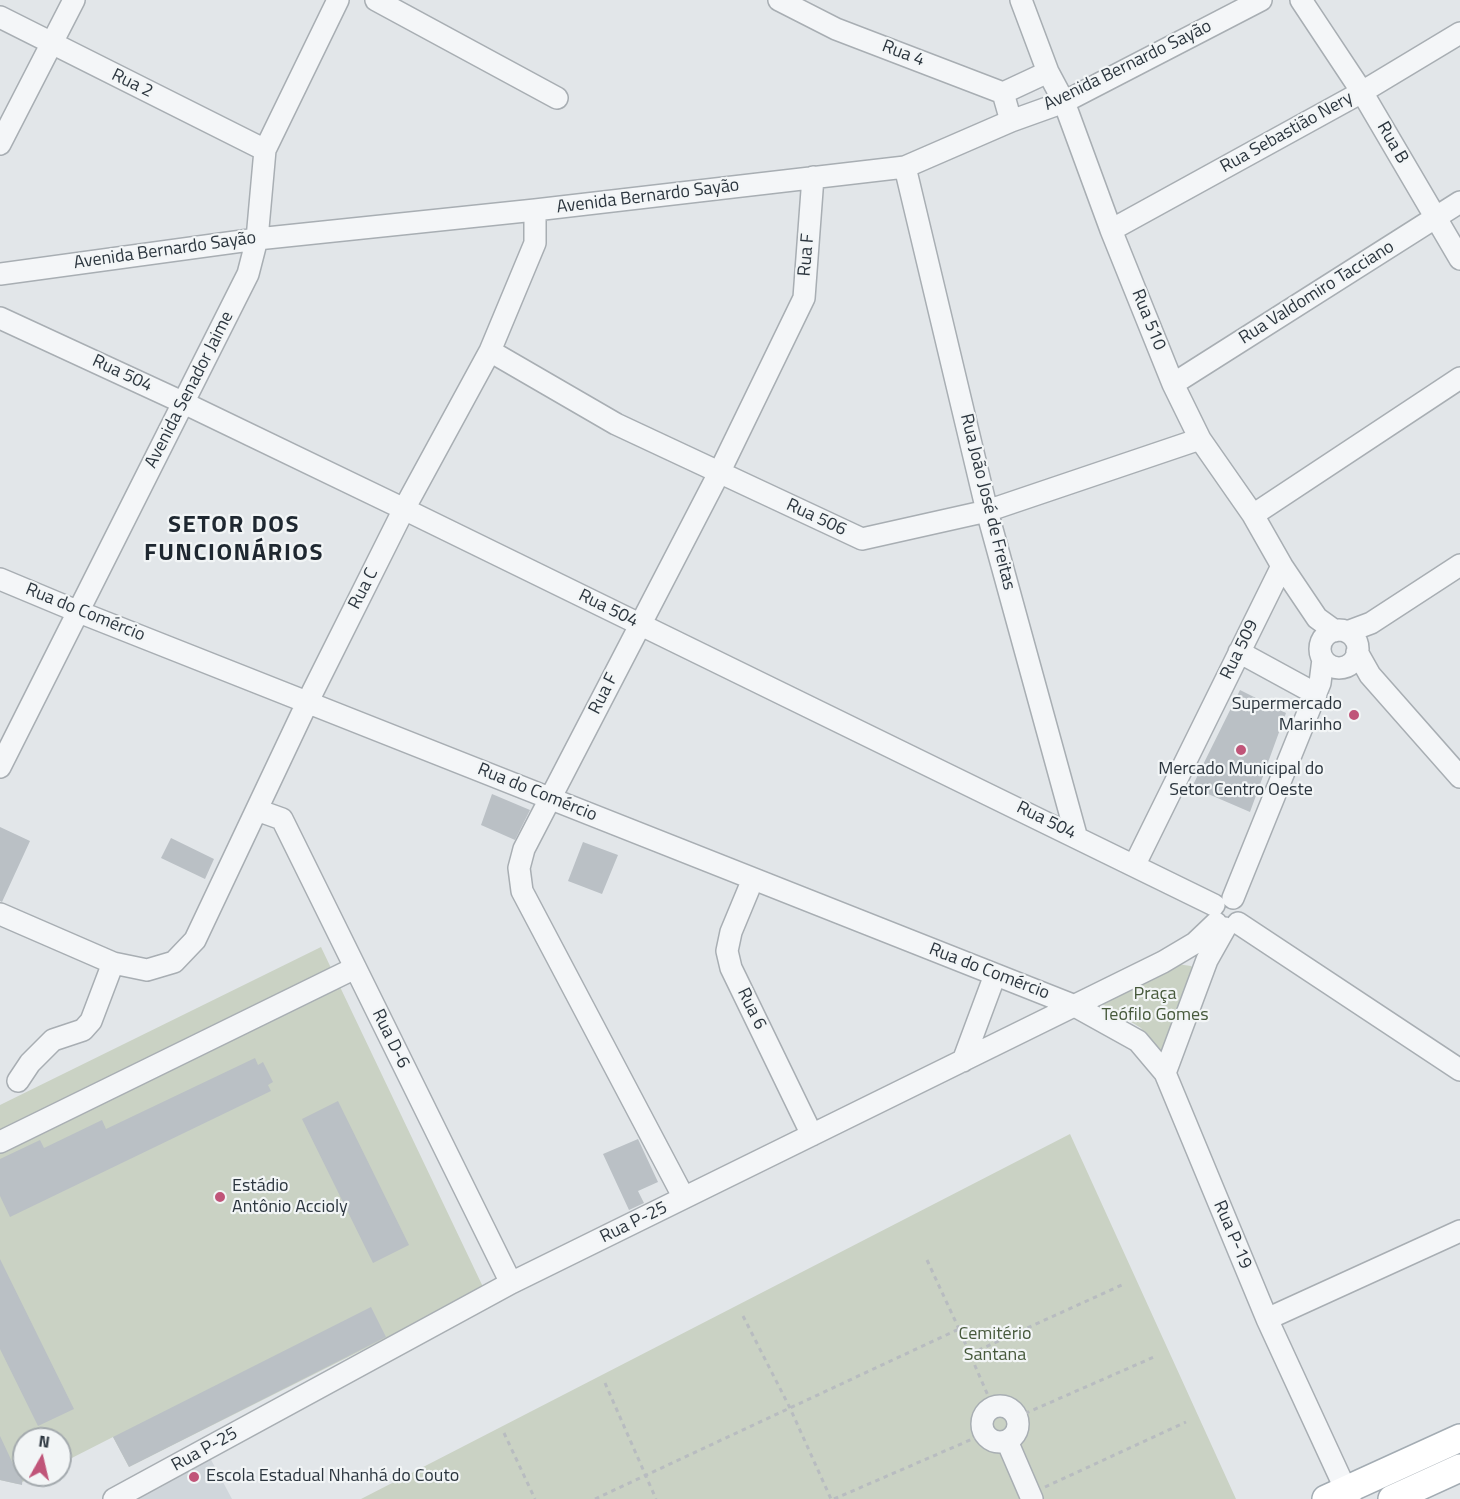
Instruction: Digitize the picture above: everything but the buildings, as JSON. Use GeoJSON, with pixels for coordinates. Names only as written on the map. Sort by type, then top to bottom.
{"type":"FeatureCollection","features":[{"type":"Feature","properties":{"kind":"main road"},"geometry":{"type":"LineString","coordinates":[[1341,1496],[1460,1438]]}},
{"type":"Feature","properties":{"kind":"main road"},"geometry":{"type":"LineString","coordinates":[[1392,1499],[1460,1468]]}},
{"type":"Feature","properties":{"kind":"street"},"geometry":{"type":"LineString","coordinates":[[0,144],[74,0]]}},
{"type":"Feature","properties":{"kind":"street","name":"Avenida Senador Jaime"},"geometry":{"type":"LineString","coordinates":[[0,767],[248,274],[258,239],[265,150],[338,0]]}},
{"type":"Feature","properties":{"kind":"street"},"geometry":{"type":"LineString","coordinates":[[376,0],[557,98]]}},
{"type":"Feature","properties":{"kind":"street","name":"Rua 4"},"geometry":{"type":"LineString","coordinates":[[778,0],[836,29],[1003,93]]}},
{"type":"Feature","properties":{"kind":"street","name":"Rua 510"},"geometry":{"type":"LineString","coordinates":[[1021,0],[1048,72],[1064,102],[1173,384],[1200,439],[1253,514],[1282,566],[1340,649]]}},
{"type":"Feature","properties":{"kind":"street","name":"Avenida Bernardo Sayão"},"geometry":{"type":"LineString","coordinates":[[1,275],[258,239],[535,210],[905,167],[1011,120],[1064,102],[1261,0]]}},
{"type":"Feature","properties":{"kind":"street","name":"Rua B"},"geometry":{"type":"LineString","coordinates":[[1301,0],[1362,92],[1460,259]]}},
{"type":"Feature","properties":{"kind":"street","name":"Rua 2"},"geometry":{"type":"LineString","coordinates":[[0,17],[265,150]]}},
{"type":"Feature","properties":{"kind":"street","name":"Rua Sebastião Nery"},"geometry":{"type":"LineString","coordinates":[[1112,230],[1362,92],[1460,33]]}},
{"type":"Feature","properties":{"kind":"street"},"geometry":{"type":"LineString","coordinates":[[1011,120],[1003,93],[1048,72]]}},
{"type":"Feature","properties":{"kind":"street","name":"Rua João José de Freitas"},"geometry":{"type":"LineString","coordinates":[[905,167],[987,511],[1076,836]]}},
{"type":"Feature","properties":{"kind":"street","name":"Rua F"},"geometry":{"type":"LineString","coordinates":[[684,1198],[522,891],[519,868],[524,849],[719,473],[804,298],[813,177]]}},
{"type":"Feature","properties":{"kind":"street","name":"Rua Valdomiro Tacciano"},"geometry":{"type":"LineString","coordinates":[[1173,384],[1460,202]]}},
{"type":"Feature","properties":{"kind":"street","name":"Rua C"},"geometry":{"type":"LineString","coordinates":[[114,963],[147,970],[174,962],[195,940],[308,701],[404,508],[489,351],[536,243],[535,210]]}},
{"type":"Feature","properties":{"kind":"street","name":"Rua 504"},"geometry":{"type":"LineString","coordinates":[[0,318],[404,508],[1136,864],[1225,915],[1460,1070]]}},
{"type":"Feature","properties":{"kind":"street","name":"Rua 506"},"geometry":{"type":"LineString","coordinates":[[489,351],[616,424],[862,539],[987,511],[1200,439]]}},
{"type":"Feature","properties":{"kind":"street"},"geometry":{"type":"LineString","coordinates":[[1253,514],[1460,378]]}},
{"type":"Feature","properties":{"kind":"street"},"geometry":{"type":"LineString","coordinates":[[1460,565],[1371,623],[1340,649],[1370,675],[1460,777]]}},
{"type":"Feature","properties":{"kind":"street","name":"Rua 509"},"geometry":{"type":"LineString","coordinates":[[1136,864],[1282,566]]}},
{"type":"Feature","properties":{"kind":"street","name":"Rua do Comércio"},"geometry":{"type":"LineString","coordinates":[[0,579],[1075,1006]]}},
{"type":"Feature","properties":{"kind":"street","name":"Rua P-25"},"geometry":{"type":"LineString","coordinates":[[1165,1073],[1207,960],[1318,688],[1340,649]]}},
{"type":"Feature","properties":{"kind":"street"},"geometry":{"type":"LineString","coordinates":[[1239,652],[1318,688]]}},
{"type":"Feature","properties":{"kind":"street","name":"Rua D-6"},"geometry":{"type":"LineString","coordinates":[[257,810],[282,819],[511,1283]]}},
{"type":"Feature","properties":{"kind":"street","name":"Rua 6"},"geometry":{"type":"LineString","coordinates":[[753,879],[731,932],[727,951],[731,968],[812,1136]]}},
{"type":"Feature","properties":{"kind":"street"},"geometry":{"type":"LineString","coordinates":[[0,914],[114,963],[91,1021],[83,1030],[53,1041],[30,1063],[18,1081]]}},
{"type":"Feature","properties":{"kind":"street","name":"Rua P-25"},"geometry":{"type":"LineString","coordinates":[[114,1499],[511,1283],[1163,962],[1195,943],[1225,915]]}},
{"type":"Feature","properties":{"kind":"street","name":"Rua P-25"},"geometry":{"type":"LineString","coordinates":[[1163,962],[1207,960]]}},
{"type":"Feature","properties":{"kind":"street"},"geometry":{"type":"LineString","coordinates":[[0,1142],[355,968]]}},
{"type":"Feature","properties":{"kind":"street"},"geometry":{"type":"LineString","coordinates":[[963,1061],[995,975]]}},
{"type":"Feature","properties":{"kind":"street","name":"Rua P-19"},"geometry":{"type":"LineString","coordinates":[[1075,1006],[1138,1041],[1165,1073],[1341,1496]]}},
{"type":"Feature","properties":{"kind":"street"},"geometry":{"type":"LineString","coordinates":[[1267,1319],[1460,1231]]}},
{"type":"Feature","properties":{"kind":"street"},"geometry":{"type":"LineString","coordinates":[[993,1407],[1010,1408],[1017,1417],[1018,1429],[1012,1438],[994,1442],[984,1434],[982,1428],[984,1415],[993,1407]]}},
{"type":"Feature","properties":{"kind":"street"},"geometry":{"type":"LineString","coordinates":[[1006,1441],[1031,1497]]}},
{"type":"Feature","properties":{"kind":"path"},"geometry":{"type":"LineString","coordinates":[[927,1260],[993,1407]]}},
{"type":"Feature","properties":{"kind":"path"},"geometry":{"type":"LineString","coordinates":[[970,1354],[1124,1284]]}},
{"type":"Feature","properties":{"kind":"path"},"geometry":{"type":"LineString","coordinates":[[743,1316],[790,1408],[832,1499],[984,1434]]}},
{"type":"Feature","properties":{"kind":"path"},"geometry":{"type":"LineString","coordinates":[[595,1499],[959,1329]]}},
{"type":"Feature","properties":{"kind":"path"},"geometry":{"type":"LineString","coordinates":[[1017,1417],[1154,1357]]}},
{"type":"Feature","properties":{"kind":"path"},"geometry":{"type":"LineString","coordinates":[[605,1383],[656,1499]]}},
{"type":"Feature","properties":{"kind":"path"},"geometry":{"type":"LineString","coordinates":[[1031,1497],[1186,1422]]}},
{"type":"Feature","properties":{"kind":"path"},"geometry":{"type":"LineString","coordinates":[[504,1433],[535,1499]]}},
{"type":"Feature","properties":{"kind":"shaded area","name":"Escola Estadual Nhanhá do Couto"},"geometry":{"type":"Polygon","coordinates":[[[209,1456],[232,1499],[127,1499],[209,1456]]]}},
{"type":"Feature","properties":{"kind":"green space","name":"Estádio Antônio Accioly"},"geometry":{"type":"Polygon","coordinates":[[[321,947],[484,1289],[129,1467],[113,1437],[72,1458],[72,1427],[12,1427],[12,1483],[0,1480],[0,1105],[321,947]]]}},
{"type":"Feature","properties":{"kind":"green space","name":"Praça Teófilo Gomes"},"geometry":{"type":"Polygon","coordinates":[[[1177,964],[1191,966],[1197,972],[1166,1050],[1158,1051],[1141,1028],[1099,1002],[1177,964]]]}},
{"type":"Feature","properties":{"kind":"green space","name":"Cemitério Santana"},"geometry":{"type":"Polygon","coordinates":[[[1070,1134],[1236,1499],[361,1499],[1070,1134]]]}},
{"type":"Feature","properties":{"kind":"place","name":"Supermercado Marinho"},"geometry":{"type":"Point","coordinates":[1354,715]}},
{"type":"Feature","properties":{"kind":"place","name":"Mercado Municipal do Setor Centro Oeste"},"geometry":{"type":"Point","coordinates":[1241,750]}},
{"type":"Feature","properties":{"kind":"place","name":"Estádio Antônio Accioly"},"geometry":{"type":"Point","coordinates":[220,1197]}},
{"type":"Feature","properties":{"kind":"place","name":"Escola Estadual Nhanhá do Couto"},"geometry":{"type":"Point","coordinates":[194,1477]}},
{"type":"Feature","properties":{"kind":"district","name":"SETOR DOS FUNCIONÁRIOS"},"geometry":{"type":"Point","coordinates":[234,540]}}]}
